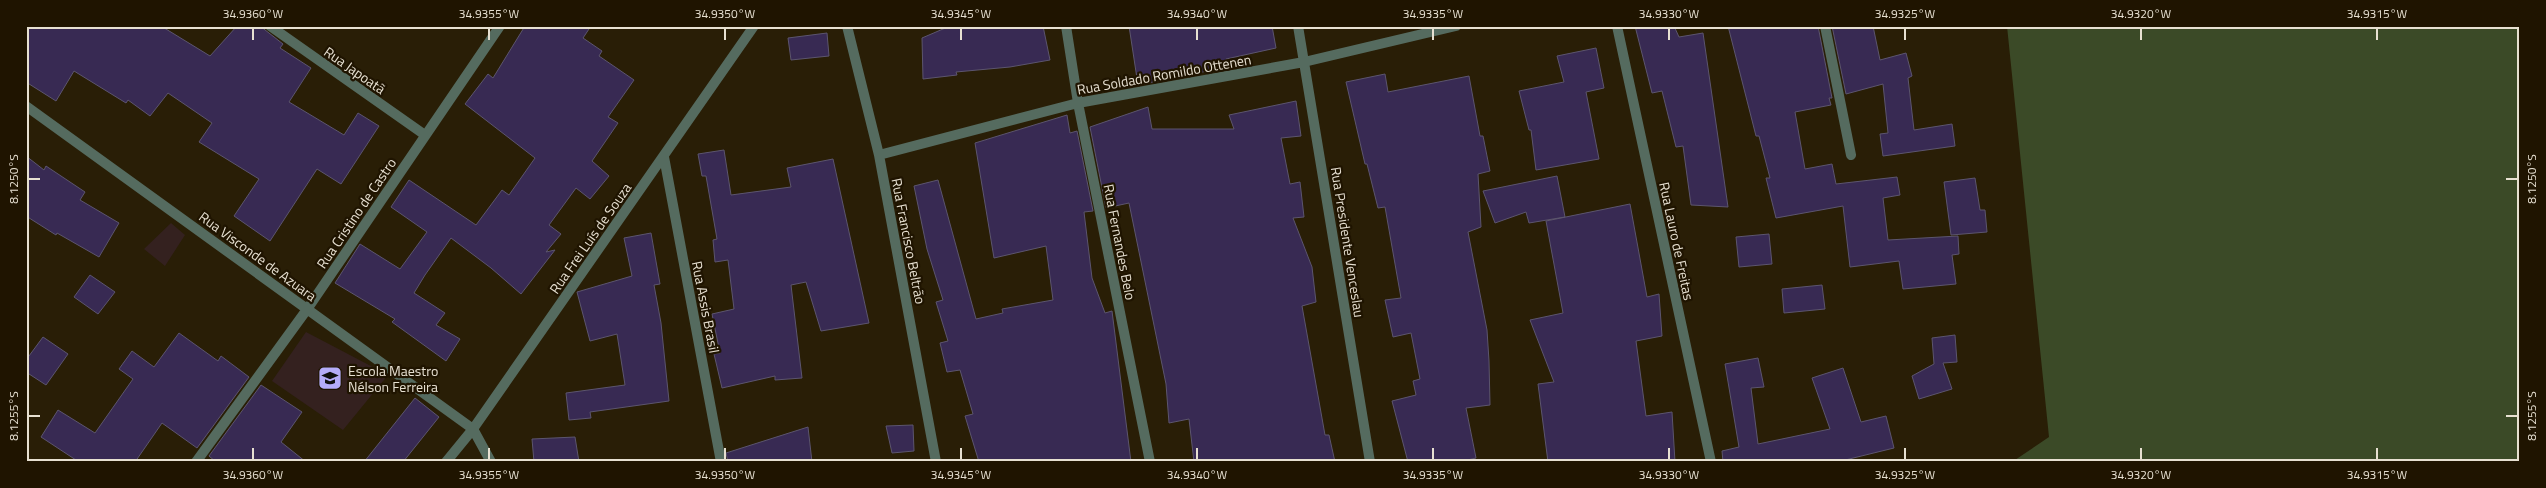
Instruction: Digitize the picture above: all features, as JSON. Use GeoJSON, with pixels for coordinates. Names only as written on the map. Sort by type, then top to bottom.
{"type":"FeatureCollection","features":[{"type":"Feature","properties":{"kind":"street","name":"Rua Japoatã"},"geometry":{"type":"LineString","coordinates":[[270,26],[425,135]]}},
{"type":"Feature","properties":{"kind":"street","name":"Rua Cristino de Castro"},"geometry":{"type":"LineString","coordinates":[[196,462],[308,308],[500,26]]}},
{"type":"Feature","properties":{"kind":"street","name":"Rua Frei Luís de Souza"},"geometry":{"type":"LineString","coordinates":[[446,462],[473,429],[754,26]]}},
{"type":"Feature","properties":{"kind":"street","name":"Rua Francisco Beltrão"},"geometry":{"type":"LineString","coordinates":[[847,26],[878,155],[936,462]]}},
{"type":"Feature","properties":{"kind":"street","name":"Rua Fernandes Belo"},"geometry":{"type":"LineString","coordinates":[[1066,26],[1078,103],[1150,462]]}},
{"type":"Feature","properties":{"kind":"street","name":"Rua Presidente Venceslau"},"geometry":{"type":"LineString","coordinates":[[1298,26],[1370,462]]}},
{"type":"Feature","properties":{"kind":"street","name":"Rua Soldado Romildo Ottenen"},"geometry":{"type":"LineString","coordinates":[[878,155],[1078,103],[1304,62],[1456,26]]}},
{"type":"Feature","properties":{"kind":"street","name":"Rua Lauro de Freitas"},"geometry":{"type":"LineString","coordinates":[[1617,26],[1711,462]]}},
{"type":"Feature","properties":{"kind":"street"},"geometry":{"type":"LineString","coordinates":[[1825,26],[1852,155]]}},
{"type":"Feature","properties":{"kind":"street","name":"Rua Visconde de Azuara"},"geometry":{"type":"LineString","coordinates":[[26,106],[473,429]]}},
{"type":"Feature","properties":{"kind":"street","name":"Rua Assis Brasil"},"geometry":{"type":"LineString","coordinates":[[664,157],[721,462]]}},
{"type":"Feature","properties":{"kind":"street"},"geometry":{"type":"LineString","coordinates":[[473,429],[491,462]]}},
{"type":"Feature","properties":{"kind":"shaded area"},"geometry":{"type":"Polygon","coordinates":[[[171,223],[185,235],[165,266],[144,249],[171,223]]]}},
{"type":"Feature","properties":{"kind":"shaded area","name":"Escola Maestro Nélson Ferreira"},"geometry":{"type":"Polygon","coordinates":[[[306,332],[388,375],[343,430],[272,381],[306,332]]]}},
{"type":"Feature","properties":{"kind":"green space"},"geometry":{"type":"Polygon","coordinates":[[[2007,26],[2520,26],[2520,462],[2012,462],[2049,437],[2007,26]]]}},
{"type":"Feature","properties":{"kind":"building"},"geometry":{"type":"Polygon","coordinates":[[[26,26],[161,26],[210,56],[237,26],[260,26],[283,44],[280,48],[311,68],[289,102],[344,135],[358,113],[379,126],[341,184],[317,169],[270,241],[234,216],[259,179],[199,142],[212,123],[168,93],[150,116],[128,100],[126,103],[74,71],[56,101],[26,82],[26,26]]]}},
{"type":"Feature","properties":{"kind":"building"},"geometry":{"type":"Polygon","coordinates":[[[525,26],[591,26],[583,38],[602,51],[599,56],[634,80],[608,117],[618,123],[592,161],[609,176],[590,199],[576,188],[549,225],[561,234],[546,252],[555,250],[521,294],[491,268],[451,238],[425,275],[414,293],[445,313],[436,325],[460,339],[446,361],[392,322],[395,319],[335,283],[360,244],[400,269],[427,232],[391,207],[409,180],[476,225],[502,190],[509,195],[535,158],[465,104],[488,74],[493,78],[525,26]]]}},
{"type":"Feature","properties":{"kind":"building"},"geometry":{"type":"Polygon","coordinates":[[[950,26],[1043,26],[1050,60],[1010,67],[956,72],[957,75],[923,79],[922,38],[950,26]]]}},
{"type":"Feature","properties":{"kind":"building"},"geometry":{"type":"Polygon","coordinates":[[[1129,26],[1272,26],[1276,48],[1226,59],[1227,67],[1138,85],[1129,26]]]}},
{"type":"Feature","properties":{"kind":"building"},"geometry":{"type":"Polygon","coordinates":[[[1635,26],[1674,26],[1679,37],[1703,33],[1728,207],[1691,205],[1683,146],[1676,147],[1662,91],[1652,93],[1635,26]]]}},
{"type":"Feature","properties":{"kind":"building"},"geometry":{"type":"Polygon","coordinates":[[[1728,26],[1818,26],[1832,98],[1829,98],[1831,105],[1795,112],[1805,169],[1832,164],[1836,184],[1897,177],[1900,195],[1883,198],[1888,240],[1958,236],[1959,254],[1952,255],[1956,284],[1903,289],[1899,261],[1850,267],[1843,206],[1776,218],[1766,178],[1770,178],[1759,136],[1756,136],[1728,26]]]}},
{"type":"Feature","properties":{"kind":"building"},"geometry":{"type":"Polygon","coordinates":[[[1832,26],[1873,26],[1880,60],[1906,53],[1912,76],[1908,78],[1914,130],[1952,124],[1955,146],[1883,156],[1880,134],[1888,133],[1883,84],[1846,94],[1832,26]]]}},
{"type":"Feature","properties":{"kind":"building"},"geometry":{"type":"Polygon","coordinates":[[[827,33],[829,56],[791,60],[788,38],[827,33]]]}},
{"type":"Feature","properties":{"kind":"building"},"geometry":{"type":"Polygon","coordinates":[[[1596,48],[1604,88],[1586,92],[1599,159],[1536,170],[1531,130],[1529,130],[1519,91],[1564,82],[1557,56],[1596,48]]]}},
{"type":"Feature","properties":{"kind":"building"},"geometry":{"type":"Polygon","coordinates":[[[1385,74],[1388,92],[1469,76],[1480,136],[1483,136],[1490,171],[1478,174],[1481,227],[1468,232],[1487,330],[1490,405],[1466,408],[1476,458],[1459,462],[1408,462],[1392,401],[1416,395],[1413,381],[1420,379],[1411,333],[1393,337],[1385,300],[1401,298],[1385,207],[1378,208],[1367,164],[1365,164],[1346,82],[1385,74]]]}},
{"type":"Feature","properties":{"kind":"building"},"geometry":{"type":"Polygon","coordinates":[[[1296,101],[1301,136],[1281,138],[1290,184],[1300,182],[1304,217],[1293,218],[1312,267],[1316,302],[1302,306],[1325,435],[1329,435],[1335,462],[1194,462],[1189,419],[1169,423],[1166,384],[1129,203],[1106,208],[1090,127],[1148,107],[1152,129],[1234,129],[1229,115],[1296,101]]]}},
{"type":"Feature","properties":{"kind":"building"},"geometry":{"type":"Polygon","coordinates":[[[1067,115],[1070,133],[1077,131],[1093,211],[1084,212],[1092,278],[1105,313],[1112,311],[1131,462],[979,462],[965,416],[973,414],[960,370],[947,372],[940,343],[948,341],[936,302],[943,300],[927,249],[914,186],[938,180],[976,319],[1003,313],[1002,309],[1053,300],[1046,246],[994,258],[975,143],[1067,115]]]}},
{"type":"Feature","properties":{"kind":"building"},"geometry":{"type":"Polygon","coordinates":[[[724,150],[731,195],[791,187],[787,168],[833,159],[869,323],[821,331],[806,282],[791,285],[802,378],[775,380],[775,376],[722,388],[714,354],[720,353],[712,314],[734,309],[728,260],[715,262],[713,240],[717,239],[706,176],[702,176],[698,154],[724,150]]]}},
{"type":"Feature","properties":{"kind":"building"},"geometry":{"type":"Polygon","coordinates":[[[26,156],[44,170],[46,166],[85,192],[80,200],[119,223],[99,257],[57,233],[56,235],[26,216],[26,156]]]}},
{"type":"Feature","properties":{"kind":"building"},"geometry":{"type":"Polygon","coordinates":[[[1557,176],[1565,217],[1529,223],[1526,212],[1495,223],[1483,191],[1557,176]]]}},
{"type":"Feature","properties":{"kind":"building"},"geometry":{"type":"Polygon","coordinates":[[[1975,178],[1980,210],[1985,210],[1987,232],[1951,235],[1944,182],[1975,178]]]}},
{"type":"Feature","properties":{"kind":"building"},"geometry":{"type":"Polygon","coordinates":[[[1630,204],[1647,297],[1659,294],[1662,336],[1636,341],[1646,416],[1672,412],[1675,462],[1548,462],[1538,384],[1554,382],[1530,320],[1563,313],[1546,221],[1630,204]]]}},
{"type":"Feature","properties":{"kind":"building"},"geometry":{"type":"Polygon","coordinates":[[[651,233],[660,284],[654,285],[661,323],[669,401],[590,412],[591,418],[569,420],[566,393],[625,385],[617,334],[590,341],[577,292],[632,276],[624,238],[651,233]]]}},
{"type":"Feature","properties":{"kind":"building"},"geometry":{"type":"Polygon","coordinates":[[[1769,234],[1772,264],[1739,267],[1736,237],[1769,234]]]}},
{"type":"Feature","properties":{"kind":"building"},"geometry":{"type":"Polygon","coordinates":[[[90,275],[115,292],[98,314],[74,297],[90,275]]]}},
{"type":"Feature","properties":{"kind":"building"},"geometry":{"type":"Polygon","coordinates":[[[1822,285],[1825,309],[1784,313],[1782,289],[1822,285]]]}},
{"type":"Feature","properties":{"kind":"building"},"geometry":{"type":"Polygon","coordinates":[[[179,333],[218,361],[221,356],[249,377],[197,448],[162,423],[135,462],[79,462],[41,437],[58,410],[95,433],[133,379],[119,369],[132,351],[154,367],[179,333]]]}},
{"type":"Feature","properties":{"kind":"building"},"geometry":{"type":"Polygon","coordinates":[[[1955,335],[1957,362],[1943,363],[1952,389],[1919,399],[1912,376],[1934,364],[1932,338],[1955,335]]]}},
{"type":"Feature","properties":{"kind":"building"},"geometry":{"type":"Polygon","coordinates":[[[43,337],[68,354],[46,385],[26,372],[26,360],[43,337]]]}},
{"type":"Feature","properties":{"kind":"building"},"geometry":{"type":"Polygon","coordinates":[[[1758,358],[1764,387],[1751,388],[1758,444],[1830,429],[1812,378],[1843,368],[1861,422],[1886,416],[1894,448],[1837,462],[1723,462],[1722,451],[1739,447],[1725,364],[1758,358]]]}},
{"type":"Feature","properties":{"kind":"building"},"geometry":{"type":"Polygon","coordinates":[[[261,385],[302,412],[281,442],[306,462],[216,462],[209,456],[261,385]]]}},
{"type":"Feature","properties":{"kind":"building"},"geometry":{"type":"Polygon","coordinates":[[[415,398],[439,417],[403,462],[364,462],[415,398]]]}},
{"type":"Feature","properties":{"kind":"building"},"geometry":{"type":"Polygon","coordinates":[[[913,425],[914,451],[892,453],[886,426],[913,425]]]}},
{"type":"Feature","properties":{"kind":"building"},"geometry":{"type":"Polygon","coordinates":[[[808,427],[812,462],[728,462],[726,453],[808,427]]]}},
{"type":"Feature","properties":{"kind":"building"},"geometry":{"type":"Polygon","coordinates":[[[575,437],[579,462],[534,462],[532,439],[575,437]]]}},
{"type":"Feature","properties":{"kind":"place","name":"Escola Maestro Nélson Ferreira"},"geometry":{"type":"Point","coordinates":[330,378]}}]}
